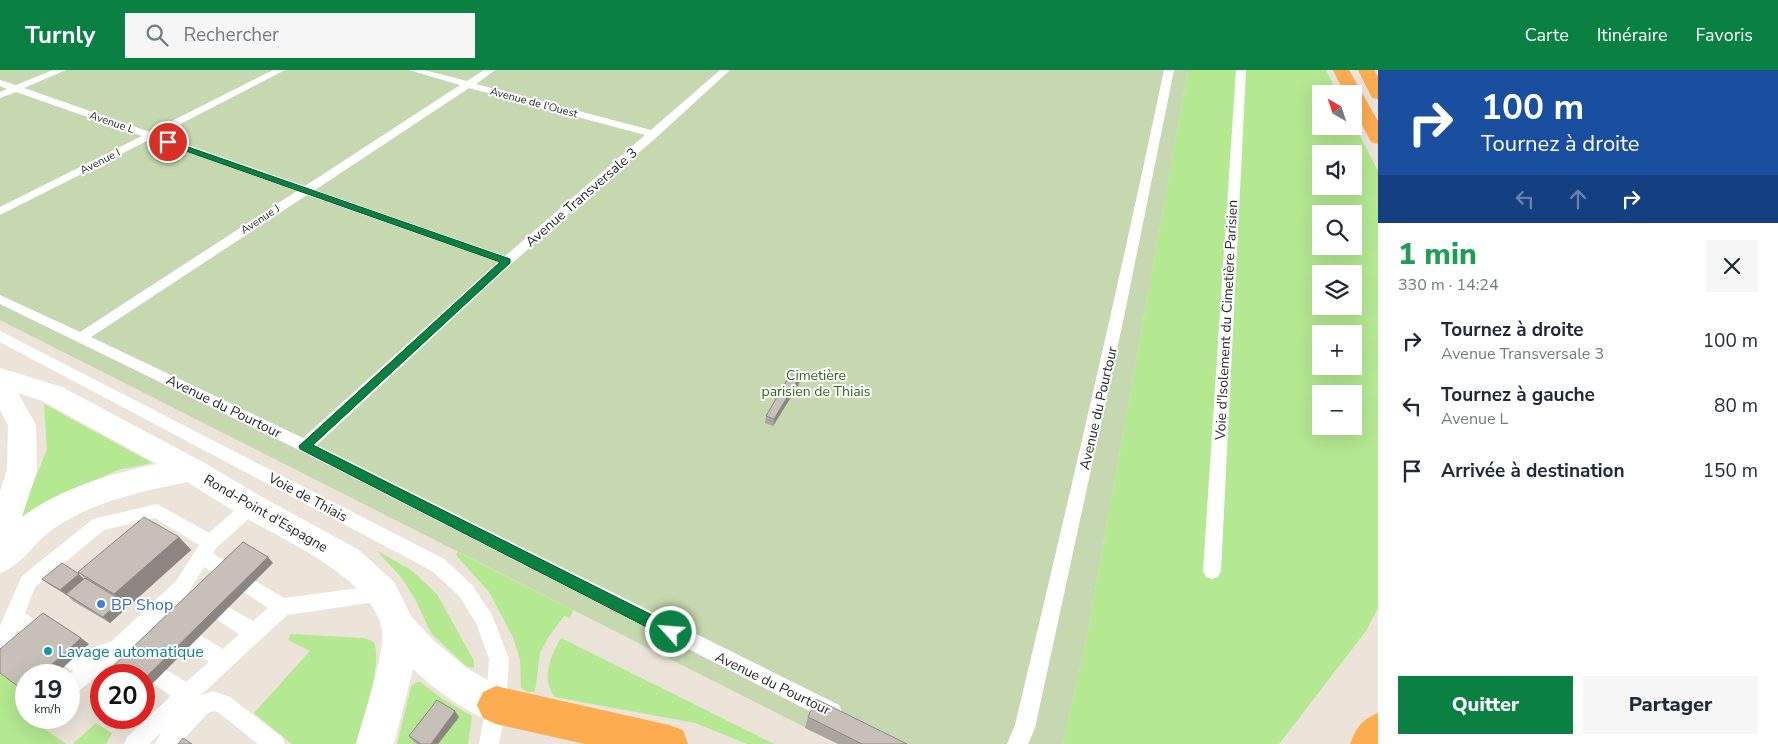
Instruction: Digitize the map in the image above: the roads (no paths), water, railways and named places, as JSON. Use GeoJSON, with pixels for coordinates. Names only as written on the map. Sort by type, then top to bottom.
{"type":"FeatureCollection","features":[{"type":"Feature","properties":{"kind":"highway"},"geometry":{"type":"LineString","coordinates":[[1341,70],[1378,138]]}},
{"type":"Feature","properties":{"kind":"highway"},"geometry":{"type":"LineString","coordinates":[[1366,70],[1378,94]]}},
{"type":"Feature","properties":{"kind":"highway"},"geometry":{"type":"LineString","coordinates":[[496,706],[669,744]]}},
{"type":"Feature","properties":{"kind":"highway"},"geometry":{"type":"LineString","coordinates":[[1369,744],[1378,732]]}},
{"type":"Feature","properties":{"kind":"street","name":"Rond-Point d'Espagne"},"geometry":{"type":"LineString","coordinates":[[0,378],[52,394],[190,469],[251,506],[348,560],[382,593],[399,628],[399,644],[396,663],[375,744]]}},
{"type":"Feature","properties":{"kind":"street"},"geometry":{"type":"LineString","coordinates":[[0,385],[22,425],[22,470],[0,538]]}},
{"type":"Feature","properties":{"kind":"street"},"geometry":{"type":"LineString","coordinates":[[0,559],[39,522],[78,500],[124,483],[190,469]]}},
{"type":"Feature","properties":{"kind":"street"},"geometry":{"type":"LineString","coordinates":[[399,628],[415,648],[449,678],[470,693],[496,706]]}},
{"type":"Feature","properties":{"kind":"lane"},"geometry":{"type":"LineString","coordinates":[[0,95],[60,70]]}},
{"type":"Feature","properties":{"kind":"lane","name":"Avenue I"},"geometry":{"type":"LineString","coordinates":[[0,212],[280,70]]}},
{"type":"Feature","properties":{"kind":"lane","name":"Avenue de l'Ouest"},"geometry":{"type":"LineString","coordinates":[[414,70],[654,134]]}},
{"type":"Feature","properties":{"kind":"lane","name":"Avenue J"},"geometry":{"type":"LineString","coordinates":[[82,337],[490,70]]}},
{"type":"Feature","properties":{"kind":"lane","name":"Avenue Transversale 3"},"geometry":{"type":"LineString","coordinates":[[305,446],[507,261],[725,70]]}},
{"type":"Feature","properties":{"kind":"lane","name":"Avenue du Pourtour"},"geometry":{"type":"LineString","coordinates":[[1017,744],[1025,728],[1084,470],[1130,262],[1169,70]]}},
{"type":"Feature","properties":{"kind":"lane","name":"Voie d'Isolement du Cimetière Parisien"},"geometry":{"type":"LineString","coordinates":[[1212,571],[1240,70]]}},
{"type":"Feature","properties":{"kind":"lane","name":"Avenue L"},"geometry":{"type":"LineString","coordinates":[[0,83],[507,261]]}},
{"type":"Feature","properties":{"kind":"lane","name":"Avenue du Pourtour"},"geometry":{"type":"LineString","coordinates":[[0,299],[305,446],[605,599],[848,719]]}},
{"type":"Feature","properties":{"kind":"lane","name":"Voie de Thiais"},"geometry":{"type":"LineString","coordinates":[[0,336],[438,565],[466,591],[485,621],[499,659],[496,706],[489,744]]}},
{"type":"Feature","properties":{"kind":"lane"},"geometry":{"type":"LineString","coordinates":[[80,678],[119,647],[182,587],[205,549],[251,506]]}},
{"type":"Feature","properties":{"kind":"lane"},"geometry":{"type":"LineString","coordinates":[[2,652],[28,582],[99,524],[157,511],[205,549],[226,571]]}},
{"type":"Feature","properties":{"kind":"lane"},"geometry":{"type":"LineString","coordinates":[[250,586],[282,607]]}},
{"type":"Feature","properties":{"kind":"lane"},"geometry":{"type":"LineString","coordinates":[[182,587],[198,598]]}},
{"type":"Feature","properties":{"kind":"lane"},"geometry":{"type":"LineString","coordinates":[[136,744],[282,607],[382,593]]}},
{"type":"Feature","properties":{"kind":"lane"},"geometry":{"type":"LineString","coordinates":[[223,613],[255,633]]}},
{"type":"Feature","properties":{"kind":"lane"},"geometry":{"type":"LineString","coordinates":[[154,614],[170,625]]}},
{"type":"Feature","properties":{"kind":"lane"},"geometry":{"type":"LineString","coordinates":[[14,616],[36,632]]}},
{"type":"Feature","properties":{"kind":"lane"},"geometry":{"type":"LineString","coordinates":[[195,641],[224,661]]}},
{"type":"Feature","properties":{"kind":"lane"},"geometry":{"type":"LineString","coordinates":[[119,647],[135,658]]}},
{"type":"Feature","properties":{"kind":"lane"},"geometry":{"type":"LineString","coordinates":[[72,660],[76,663],[119,647]]}},
{"type":"Feature","properties":{"kind":"lane"},"geometry":{"type":"LineString","coordinates":[[160,676],[187,695]]}},
{"type":"Feature","properties":{"kind":"lane"},"geometry":{"type":"LineString","coordinates":[[166,744],[201,706],[213,701],[223,704],[275,744]]}},
{"type":"Feature","properties":{"kind":"place","name":"BP Shop"},"geometry":{"type":"Point","coordinates":[101,604]}},
{"type":"Feature","properties":{"kind":"place","name":"Lavage automatique"},"geometry":{"type":"Point","coordinates":[48,651]}},
{"type":"Feature","properties":{"kind":"park label","name":"Cimetière parisien de Thiais"},"geometry":{"type":"Point","coordinates":[816,384]}}]}
